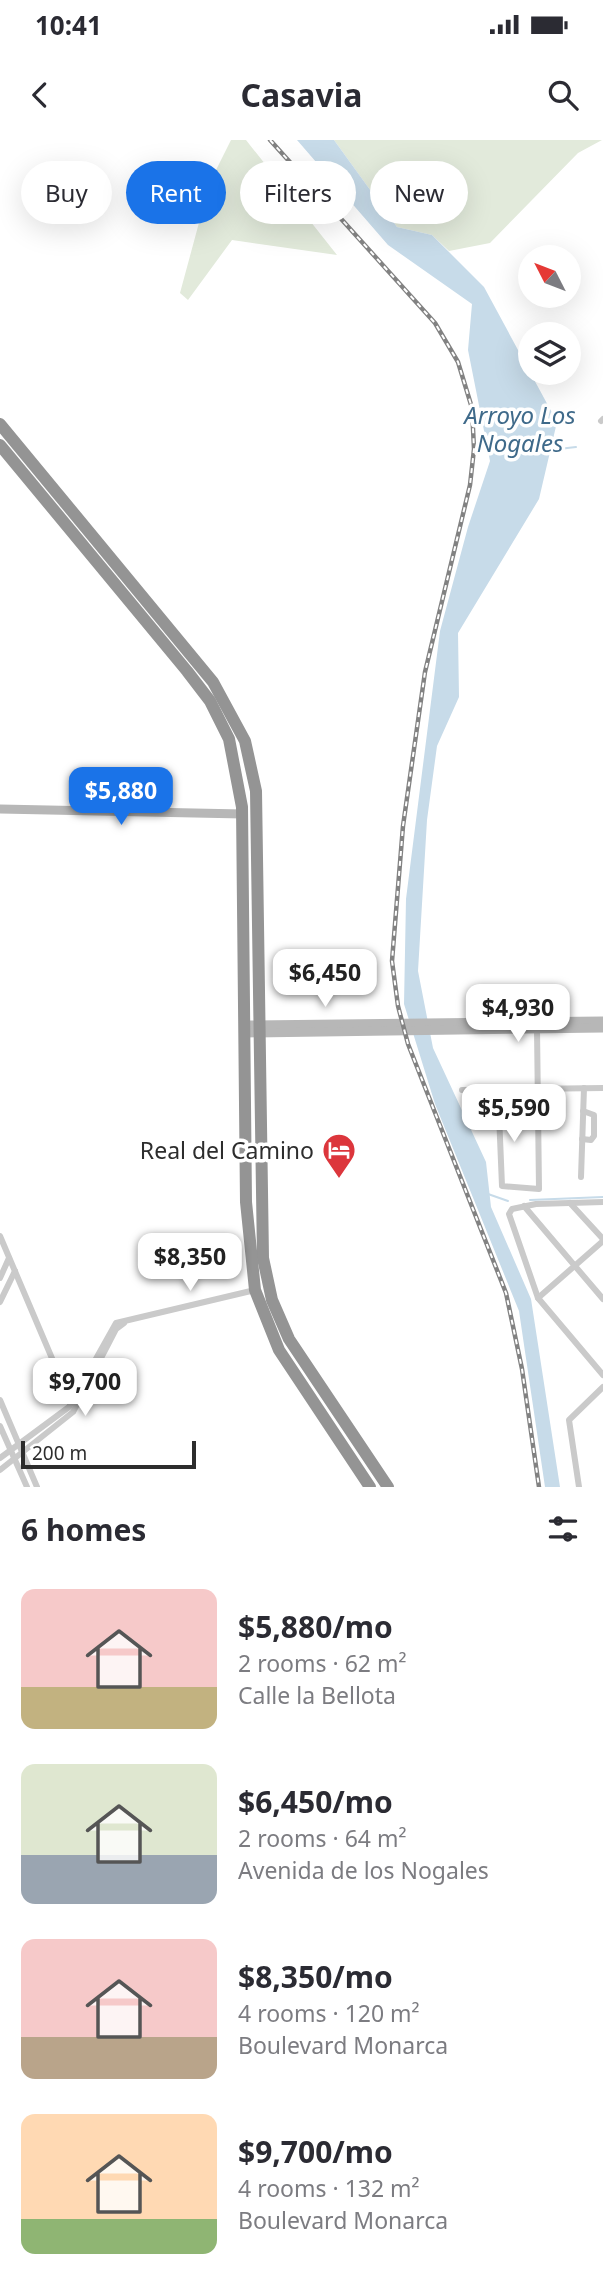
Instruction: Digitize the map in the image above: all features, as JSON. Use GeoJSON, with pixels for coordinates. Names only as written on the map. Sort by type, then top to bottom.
{"type":"FeatureCollection","features":[{"type":"Feature","properties":{"kind":"highway"},"geometry":{"type":"LineString","coordinates":[[0,425],[208,675],[231,710],[245,741],[256,791],[261,1233],[272,1300],[299,1356],[388,1487]]}},
{"type":"Feature","properties":{"kind":"highway"},"geometry":{"type":"LineString","coordinates":[[0,445],[210,701],[232,749],[243,814],[246,1202],[255,1290],[279,1350],[370,1487]]}},
{"type":"Feature","properties":{"kind":"main road"},"geometry":{"type":"LineString","coordinates":[[0,809],[243,814]]}},
{"type":"Feature","properties":{"kind":"main road"},"geometry":{"type":"LineString","coordinates":[[432,1026],[603,1021]]}},
{"type":"Feature","properties":{"kind":"main road"},"geometry":{"type":"LineString","coordinates":[[246,1029],[406,1026],[603,1028]]}},
{"type":"Feature","properties":{"kind":"street"},"geometry":{"type":"LineString","coordinates":[[498,1090],[502,1186],[538,1189],[537,1029]]}},
{"type":"Feature","properties":{"kind":"street"},"geometry":{"type":"LineString","coordinates":[[581,1177],[584,1088]]}},
{"type":"Feature","properties":{"kind":"street"},"geometry":{"type":"LineString","coordinates":[[462,1090],[603,1088]]}},
{"type":"Feature","properties":{"kind":"street"},"geometry":{"type":"LineString","coordinates":[[582,1139],[591,1140],[594,1136],[594,1115],[583,1111]]}},
{"type":"Feature","properties":{"kind":"street"},"geometry":{"type":"LineString","coordinates":[[603,1202],[524,1206],[509,1211],[538,1298],[603,1375]]}},
{"type":"Feature","properties":{"kind":"street"},"geometry":{"type":"LineString","coordinates":[[538,1298],[603,1240],[570,1203]]}},
{"type":"Feature","properties":{"kind":"street"},"geometry":{"type":"LineString","coordinates":[[524,1206],[603,1299]]}},
{"type":"Feature","properties":{"kind":"street"},"geometry":{"type":"LineString","coordinates":[[0,1236],[71,1403]]}},
{"type":"Feature","properties":{"kind":"street"},"geometry":{"type":"LineString","coordinates":[[0,1278],[9,1258]]}},
{"type":"Feature","properties":{"kind":"street"},"geometry":{"type":"LineString","coordinates":[[0,1301],[15,1271]]}},
{"type":"Feature","properties":{"kind":"street"},"geometry":{"type":"LineString","coordinates":[[0,1458],[64,1413],[113,1325],[255,1290]]}},
{"type":"Feature","properties":{"kind":"street"},"geometry":{"type":"LineString","coordinates":[[0,1470],[23,1455],[73,1412],[116,1329],[129,1320]]}},
{"type":"Feature","properties":{"kind":"street"},"geometry":{"type":"LineString","coordinates":[[579,1487],[569,1420],[603,1387]]}},
{"type":"Feature","properties":{"kind":"street"},"geometry":{"type":"LineString","coordinates":[[0,1400],[6,1421],[23,1455],[32,1486]]}},
{"type":"Feature","properties":{"kind":"street"},"geometry":{"type":"LineString","coordinates":[[6,1421],[0,1427],[32,1486]]}},
{"type":"Feature","properties":{"kind":"green space"},"geometry":{"type":"Polygon","coordinates":[[[231,140],[246,140],[263,161],[240,161],[240,224],[312,224],[337,255],[232,240],[188,300],[180,293],[199,224],[226,224],[226,161],[220,161],[231,140]]]}},
{"type":"Feature","properties":{"kind":"green space"},"geometry":{"type":"Polygon","coordinates":[[[334,140],[602,140],[578,153],[490,243],[449,251],[432,235],[397,227],[395,224],[468,224],[468,161],[370,161],[370,190],[356,170],[356,161],[349,161],[334,140]]]}},
{"type":"Feature","properties":{"kind":"water","name":"Arroyo Los Nogales"},"geometry":{"type":"Polygon","coordinates":[[[297,140],[334,140],[349,161],[315,161],[297,140]]]}},
{"type":"Feature","properties":{"kind":"water","name":"Arroyo Los Nogales"},"geometry":{"type":"Polygon","coordinates":[[[356,170],[370,190],[370,224],[395,224],[397,227],[432,235],[484,287],[518,350],[518,385],[537,385],[557,422],[539,499],[458,633],[459,697],[437,746],[427,820],[418,971],[433,1048],[486,1162],[491,1207],[531,1299],[560,1487],[545,1487],[519,1311],[435,1104],[404,1004],[406,899],[440,631],[468,527],[490,461],[468,350],[472,304],[388,245],[356,208],[356,170]]]}},
{"type":"Feature","properties":{"kind":"waterway"},"geometry":{"type":"LineString","coordinates":[[550,450],[576,447]]}},
{"type":"Feature","properties":{"kind":"waterway"},"geometry":{"type":"LineString","coordinates":[[488,1194],[508,1201]]}},
{"type":"Feature","properties":{"kind":"waterway"},"geometry":{"type":"LineString","coordinates":[[530,1200],[603,1197]]}},
{"type":"Feature","properties":{"kind":"railway"},"geometry":{"type":"LineString","coordinates":[[270,140],[435,323],[458,362],[472,408],[474,449],[470,485],[425,672],[403,826],[392,961],[398,1006],[408,1044],[506,1293],[522,1369],[539,1487]]}},
{"type":"Feature","properties":{"kind":"place","name":"Real del Camino"},"geometry":{"type":"Point","coordinates":[339,1180]}}]}
